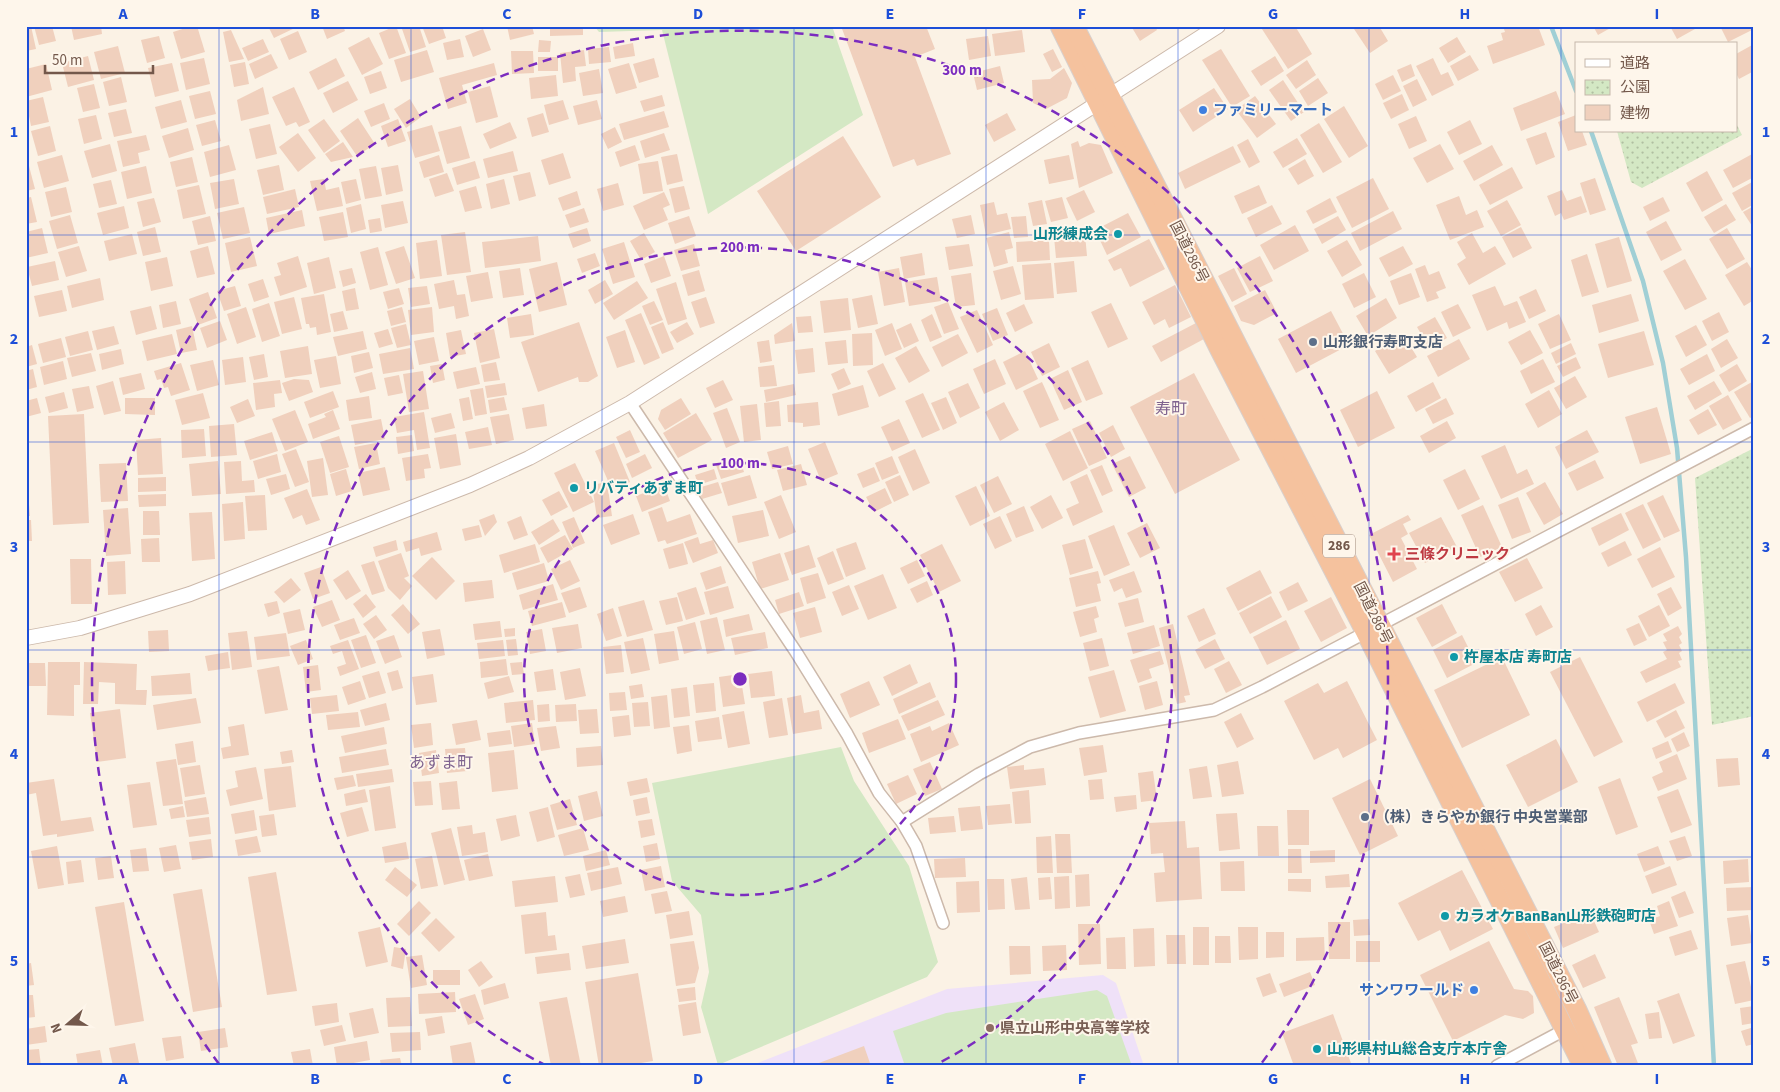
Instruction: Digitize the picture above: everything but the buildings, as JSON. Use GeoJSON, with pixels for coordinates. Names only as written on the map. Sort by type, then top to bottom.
{"type":"FeatureCollection","features":[{"type":"Feature","properties":{"kind":"highway","name":"国道286号"},"geometry":{"type":"LineString","coordinates":[[1060,26],[1104,99]]}},
{"type":"Feature","properties":{"kind":"highway","name":"国道286号"},"geometry":{"type":"LineString","coordinates":[[1074,26],[1104,99],[1220,350],[1577,1010],[1602,1066]]}},
{"type":"Feature","properties":{"kind":"highway","name":"国道286号"},"geometry":{"type":"LineString","coordinates":[[1372,628],[1582,1066]]}},
{"type":"Feature","properties":{"kind":"street"},"geometry":{"type":"LineString","coordinates":[[26,638],[80,628],[190,594],[470,485],[529,458],[630,403],[1218,26]]}},
{"type":"Feature","properties":{"kind":"street"},"geometry":{"type":"LineString","coordinates":[[630,403],[796,652],[847,734],[879,793],[902,822],[916,846],[943,923]]}},
{"type":"Feature","properties":{"kind":"street"},"geometry":{"type":"LineString","coordinates":[[902,822],[978,774],[1030,747],[1079,733],[1214,710],[1754,428]]}},
{"type":"Feature","properties":{"kind":"street"},"geometry":{"type":"LineString","coordinates":[[1497,1066],[1566,1030],[1577,1010]]}},
{"type":"Feature","properties":{"kind":"shaded area","name":"県立山形中央高等学校"},"geometry":{"type":"Polygon","coordinates":[[[1103,975],[1116,983],[1144,1066],[750,1066],[947,989],[1103,975]]]}},
{"type":"Feature","properties":{"kind":"green space"},"geometry":{"type":"Polygon","coordinates":[[[594,26],[832,26],[863,115],[708,214],[662,30],[599,32],[594,26]]]}},
{"type":"Feature","properties":{"kind":"green space"},"geometry":{"type":"Polygon","coordinates":[[[1738,127],[1742,135],[1642,188],[1631,182],[1617,132],[1738,132],[1738,127]]]}},
{"type":"Feature","properties":{"kind":"green space"},"geometry":{"type":"Polygon","coordinates":[[[1754,448],[1754,716],[1712,725],[1695,478],[1754,448]]]}},
{"type":"Feature","properties":{"kind":"green space"},"geometry":{"type":"Polygon","coordinates":[[[841,747],[854,781],[909,866],[938,962],[927,977],[718,1065],[701,1007],[709,972],[701,915],[672,881],[652,783],[841,747]]]}},
{"type":"Feature","properties":{"kind":"green space"},"geometry":{"type":"Polygon","coordinates":[[[1097,990],[1107,996],[1132,1066],[905,1066],[893,1031],[946,1013],[1097,990]]]}},
{"type":"Feature","properties":{"kind":"waterway"},"geometry":{"type":"LineString","coordinates":[[1551,26],[1575,88]]}},
{"type":"Feature","properties":{"kind":"waterway"},"geometry":{"type":"LineString","coordinates":[[1591,132],[1643,281],[1663,363],[1677,448],[1686,557],[1714,1066]]}},
{"type":"Feature","properties":{"kind":"place","name":"ファミリーマート"},"geometry":{"type":"Point","coordinates":[1203,110]}},
{"type":"Feature","properties":{"kind":"place","name":"山形練成会"},"geometry":{"type":"Point","coordinates":[1118,234]}},
{"type":"Feature","properties":{"kind":"place","name":"山形銀行寿町支店"},"geometry":{"type":"Point","coordinates":[1313,342]}},
{"type":"Feature","properties":{"kind":"place","name":"リバティあずま町"},"geometry":{"type":"Point","coordinates":[574,488]}},
{"type":"Feature","properties":{"kind":"place","name":"三條クリニック"},"geometry":{"type":"Point","coordinates":[1394,554]}},
{"type":"Feature","properties":{"kind":"place","name":"杵屋本店 寿町店"},"geometry":{"type":"Point","coordinates":[1454,657]}},
{"type":"Feature","properties":{"kind":"place","name":"（株）きらやか銀行 中央営業部"},"geometry":{"type":"Point","coordinates":[1365,817]}},
{"type":"Feature","properties":{"kind":"place","name":"カラオケBanBan山形鉄砲町店"},"geometry":{"type":"Point","coordinates":[1445,916]}},
{"type":"Feature","properties":{"kind":"place","name":"サンワワールド"},"geometry":{"type":"Point","coordinates":[1474,990]}},
{"type":"Feature","properties":{"kind":"place","name":"県立山形中央高等学校"},"geometry":{"type":"Point","coordinates":[990,1028]}},
{"type":"Feature","properties":{"kind":"place","name":"山形県村山総合支庁本庁舎"},"geometry":{"type":"Point","coordinates":[1317,1049]}},
{"type":"Feature","properties":{"kind":"district","name":"寿町"},"geometry":{"type":"Point","coordinates":[1171,409]}},
{"type":"Feature","properties":{"kind":"district","name":"あずま町"},"geometry":{"type":"Point","coordinates":[441,763]}}]}
